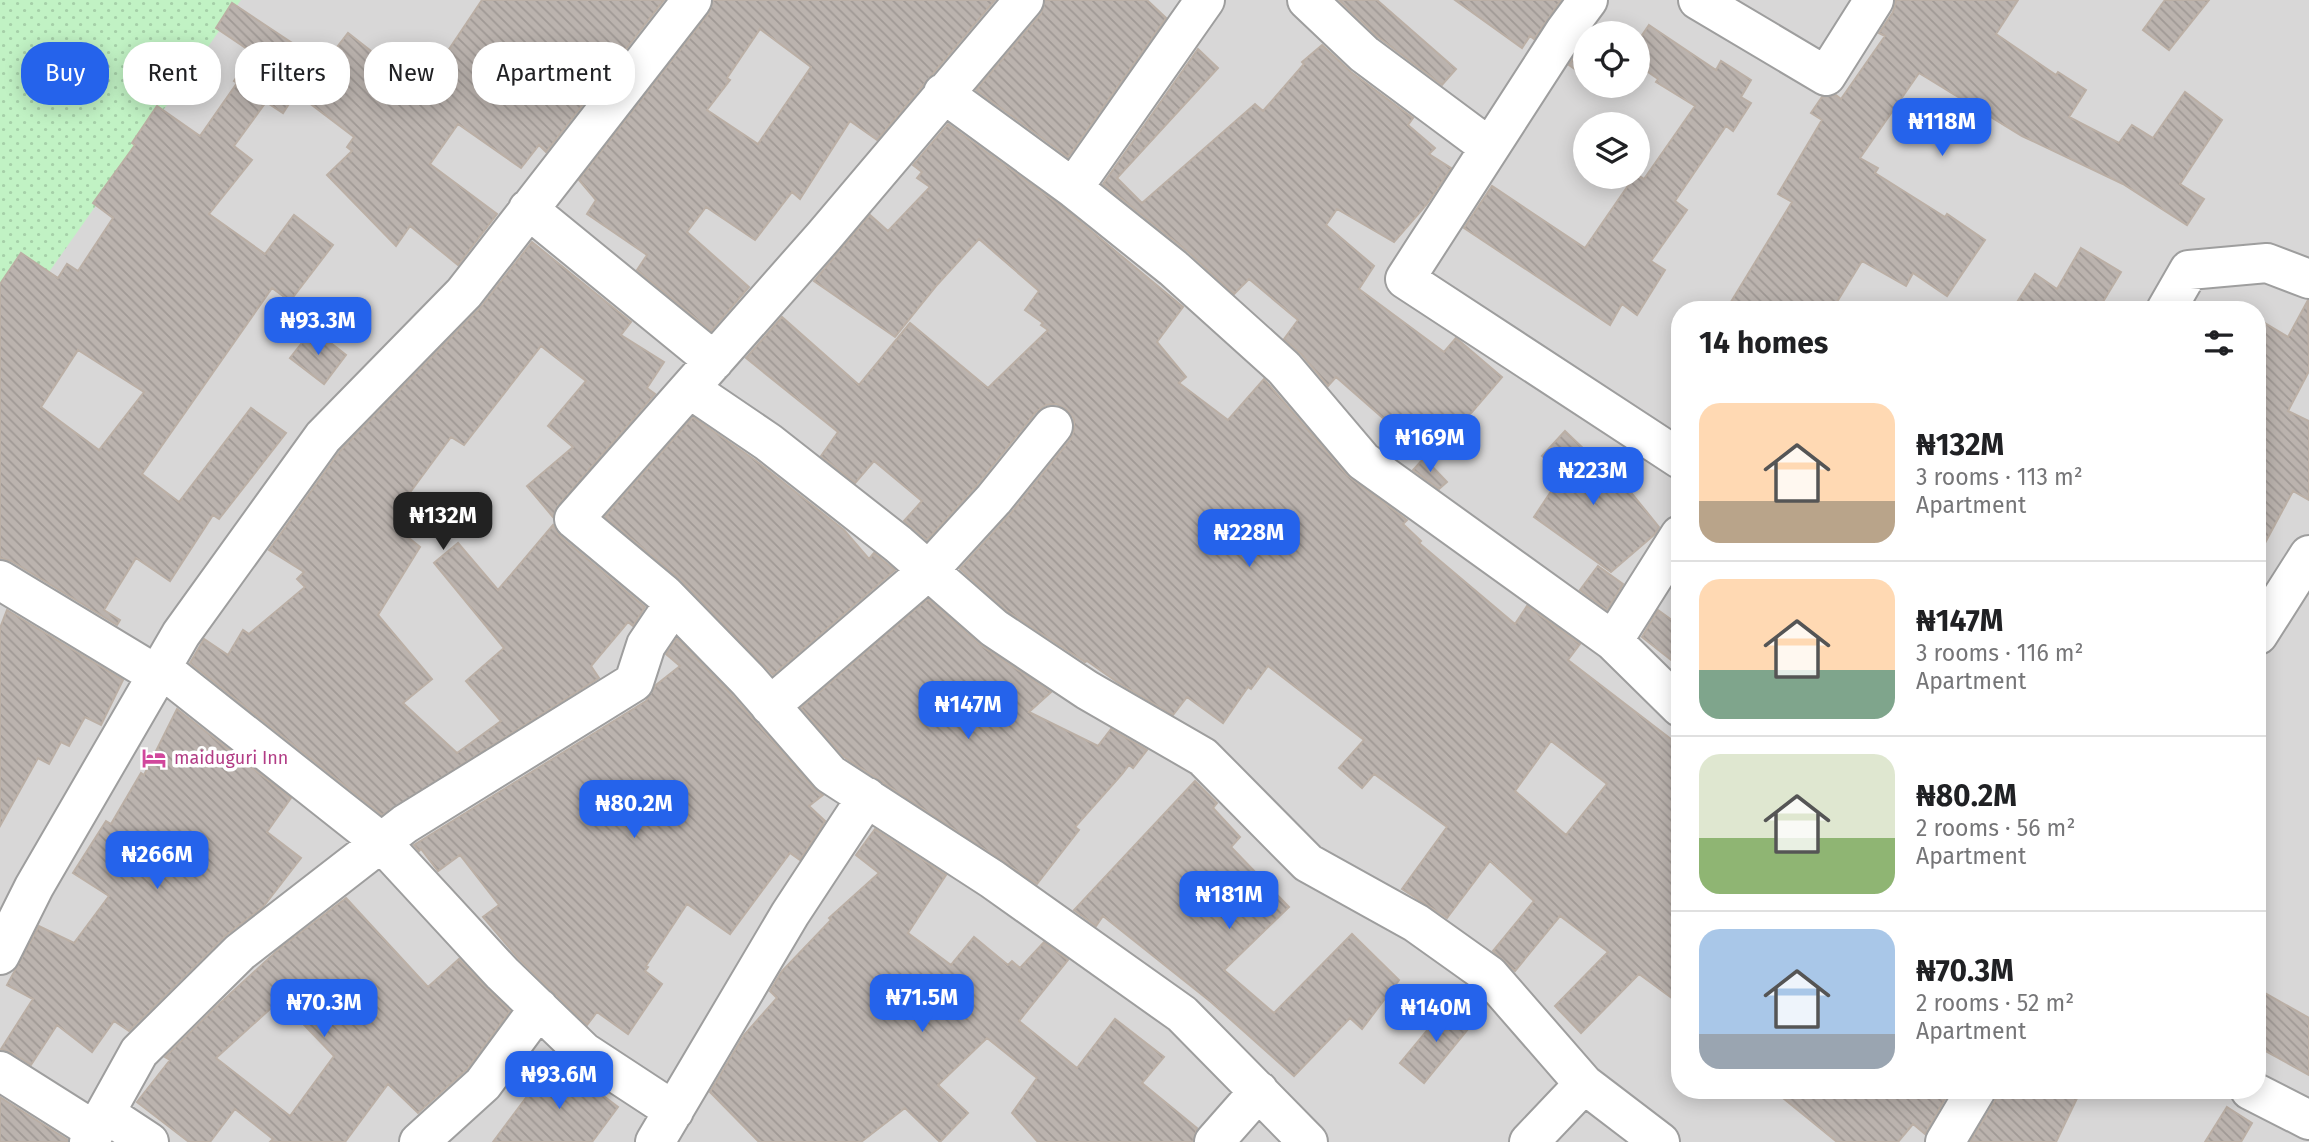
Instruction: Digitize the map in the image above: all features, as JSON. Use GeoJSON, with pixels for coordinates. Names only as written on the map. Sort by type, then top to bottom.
{"type":"FeatureCollection","features":[{"type":"Feature","properties":{"kind":"street"},"geometry":{"type":"LineString","coordinates":[[0,955],[34,887],[181,634],[323,437],[464,293],[692,0]]}},
{"type":"Feature","properties":{"kind":"street"},"geometry":{"type":"LineString","coordinates":[[1024,0],[824,236],[574,519],[664,594],[830,774],[992,878],[1182,1014],[1308,1142]]}},
{"type":"Feature","properties":{"kind":"street"},"geometry":{"type":"LineString","coordinates":[[1073,188],[1205,0]]}},
{"type":"Feature","properties":{"kind":"street"},"geometry":{"type":"LineString","coordinates":[[1307,0],[1364,54],[1489,147]]}},
{"type":"Feature","properties":{"kind":"street"},"geometry":{"type":"LineString","coordinates":[[1588,0],[1565,31],[1405,278],[1671,453]]}},
{"type":"Feature","properties":{"kind":"street"},"geometry":{"type":"LineString","coordinates":[[1698,0],[1826,76],[1874,0]]}},
{"type":"Feature","properties":{"kind":"street"},"geometry":{"type":"LineString","coordinates":[[943,93],[1073,188],[1173,268],[1284,368],[1363,461],[1613,641],[1671,698]]}},
{"type":"Feature","properties":{"kind":"street"},"geometry":{"type":"LineString","coordinates":[[528,209],[768,442],[898,544],[994,628],[1087,690],[1203,757],[1308,863],[1416,923],[1489,975],[1584,1084],[1660,1142]]}},
{"type":"Feature","properties":{"kind":"street"},"geometry":{"type":"LineString","coordinates":[[2171,301],[2189,270],[2267,263],[2309,279]]}},
{"type":"Feature","properties":{"kind":"street"},"geometry":{"type":"LineString","coordinates":[[770,706],[929,570],[994,499],[1053,426]]}},
{"type":"Feature","properties":{"kind":"street"},"geometry":{"type":"LineString","coordinates":[[1613,641],[1671,549]]}},
{"type":"Feature","properties":{"kind":"street"},"geometry":{"type":"LineString","coordinates":[[2266,622],[2309,555]]}},
{"type":"Feature","properties":{"kind":"street"},"geometry":{"type":"LineString","coordinates":[[0,580],[159,672],[381,842],[502,972],[664,1126],[790,914],[867,797]]}},
{"type":"Feature","properties":{"kind":"street"},"geometry":{"type":"LineString","coordinates":[[96,1129],[139,1052],[231,961],[405,824],[634,682],[646,645],[673,605]]}},
{"type":"Feature","properties":{"kind":"street"},"geometry":{"type":"LineString","coordinates":[[419,1142],[483,1084],[539,1008]]}},
{"type":"Feature","properties":{"kind":"street"},"geometry":{"type":"LineString","coordinates":[[0,1071],[96,1129],[149,1142]]}},
{"type":"Feature","properties":{"kind":"street"},"geometry":{"type":"LineString","coordinates":[[1529,1142],[1584,1084]]}},
{"type":"Feature","properties":{"kind":"street"},"geometry":{"type":"LineString","coordinates":[[1214,1142],[1259,1091]]}},
{"type":"Feature","properties":{"kind":"street"},"geometry":{"type":"LineString","coordinates":[[2266,1098],[2309,1119]]}},
{"type":"Feature","properties":{"kind":"street"},"geometry":{"type":"LineString","coordinates":[[1945,1142],[1971,1099]]}},
{"type":"Feature","properties":{"kind":"shaded area"},"geometry":{"type":"Polygon","coordinates":[[[0,0],[2309,0],[2309,1142],[0,1142],[0,0]]]}},
{"type":"Feature","properties":{"kind":"green space"},"geometry":{"type":"Polygon","coordinates":[[[0,0],[241,0],[211,42],[123,42],[123,105],[167,105],[18,316],[0,310],[0,0]]]}},
{"type":"Feature","properties":{"kind":"building"},"geometry":{"type":"Polygon","coordinates":[[[482,0],[664,0],[631,42],[472,42],[472,105],[582,105],[546,152],[539,145],[521,168],[458,124],[430,164],[497,214],[458,265],[410,226],[396,246],[327,175],[352,151],[347,147],[354,137],[312,105],[350,105],[350,42],[341,42],[348,33],[364,46],[364,105],[458,105],[458,42],[454,42],[482,0]]]}},
{"type":"Feature","properties":{"kind":"building"},"geometry":{"type":"Polygon","coordinates":[[[713,0],[995,0],[877,140],[850,121],[800,199],[792,192],[755,240],[706,207],[687,232],[749,287],[711,331],[637,270],[647,255],[587,214],[596,200],[579,180],[709,13],[713,0]],[[760,29],[727,78],[730,80],[707,110],[758,144],[811,67],[760,29]]]}},
{"type":"Feature","properties":{"kind":"building"},"geometry":{"type":"Polygon","coordinates":[[[1045,0],[1147,0],[1166,18],[1068,157],[976,90],[1041,14],[1045,0]]]}},
{"type":"Feature","properties":{"kind":"building"},"geometry":{"type":"Polygon","coordinates":[[[1339,0],[1377,0],[1456,69],[1442,85],[1378,37],[1339,0]]]}},
{"type":"Feature","properties":{"kind":"building"},"geometry":{"type":"Polygon","coordinates":[[[1455,0],[1561,0],[1534,39],[1530,36],[1522,48],[1455,0]]]}},
{"type":"Feature","properties":{"kind":"building"},"geometry":{"type":"Polygon","coordinates":[[[1896,0],[2018,0],[1996,34],[2056,75],[2058,72],[2086,90],[2069,117],[2119,143],[2132,125],[2153,138],[2185,92],[2222,120],[2180,184],[2204,199],[2187,225],[2123,184],[2022,136],[1919,73],[1860,158],[1878,168],[1875,173],[1945,217],[1947,214],[1985,240],[1947,296],[1913,273],[1906,286],[1862,261],[1838,301],[1732,301],[1792,202],[1778,194],[1822,120],[1811,113],[1822,97],[1836,95],[1841,99],[1885,36],[1879,33],[1893,12],[1896,0]]]}},
{"type":"Feature","properties":{"kind":"building"},"geometry":{"type":"Polygon","coordinates":[[[2165,0],[2209,0],[2169,50],[2143,30],[2165,0]]]}},
{"type":"Feature","properties":{"kind":"building"},"geometry":{"type":"Polygon","coordinates":[[[232,3],[291,42],[237,42],[216,28],[232,3]]]}},
{"type":"Feature","properties":{"kind":"building"},"geometry":{"type":"Polygon","coordinates":[[[1650,26],[1716,70],[1721,61],[1751,80],[1741,97],[1751,103],[1733,131],[1726,126],[1675,201],[1687,210],[1651,261],[1665,270],[1637,315],[1622,304],[1610,325],[1464,228],[1492,186],[1585,248],[1626,189],[1650,189],[1650,170],[1695,106],[1656,82],[1658,79],[1650,73],[1650,26]]]}},
{"type":"Feature","properties":{"kind":"building"},"geometry":{"type":"Polygon","coordinates":[[[1322,45],[1351,72],[1413,118],[1408,125],[1435,148],[1429,154],[1451,168],[1427,204],[1394,242],[1337,209],[1326,225],[1374,266],[1359,289],[1444,352],[1456,338],[1502,377],[1472,412],[1425,455],[1336,377],[1328,386],[1301,354],[1284,339],[1298,320],[1249,279],[1234,294],[1187,251],[1103,184],[1198,49],[1218,68],[1117,178],[1142,203],[1255,104],[1263,111],[1304,64],[1302,62],[1322,45]]]}},
{"type":"Feature","properties":{"kind":"building"},"geometry":{"type":"Polygon","coordinates":[[[235,86],[235,105],[264,105],[234,146],[252,160],[209,214],[265,254],[294,215],[333,245],[290,301],[272,288],[142,474],[179,502],[251,408],[286,433],[219,519],[213,515],[170,581],[136,558],[104,610],[120,620],[117,625],[11,561],[0,558],[0,284],[21,253],[58,278],[67,264],[78,271],[113,218],[93,203],[135,145],[132,143],[157,106],[200,136],[235,86]],[[78,350],[41,407],[99,450],[144,392],[78,350]]]}},
{"type":"Feature","properties":{"kind":"building"},"geometry":{"type":"Polygon","coordinates":[[[271,105],[288,105],[283,113],[271,105]]]}},
{"type":"Feature","properties":{"kind":"building"},"geometry":{"type":"Polygon","coordinates":[[[948,124],[1060,205],[1183,307],[1157,342],[1186,377],[1179,383],[1228,420],[1264,379],[1347,475],[1407,520],[1403,524],[1421,541],[1419,543],[1515,624],[1527,606],[1580,644],[1568,660],[1671,739],[1671,997],[1639,974],[1581,1033],[1555,1006],[1608,952],[1560,916],[1515,971],[1493,951],[1534,901],[1490,861],[1447,918],[1402,889],[1447,827],[1374,774],[1362,788],[1339,768],[1364,740],[1268,666],[1251,689],[1248,687],[1223,723],[1187,697],[1173,715],[1007,611],[960,569],[1011,513],[1070,440],[1074,419],[1066,409],[1056,404],[1046,405],[1036,412],[977,485],[927,540],[904,521],[922,501],[874,461],[855,483],[821,456],[838,432],[746,358],[782,317],[859,385],[910,323],[988,388],[1048,330],[1025,310],[1039,291],[979,239],[895,337],[814,281],[870,215],[888,231],[930,187],[917,178],[922,172],[913,165],[948,124]],[[1551,741],[1515,791],[1566,835],[1607,784],[1551,741]]]}},
{"type":"Feature","properties":{"kind":"building"},"geometry":{"type":"Polygon","coordinates":[[[532,242],[631,322],[621,335],[664,362],[647,388],[655,394],[558,505],[553,517],[527,486],[573,447],[548,426],[586,381],[541,346],[464,445],[451,437],[400,506],[409,514],[398,529],[420,547],[378,615],[432,679],[403,703],[457,753],[501,721],[466,681],[504,648],[434,563],[458,543],[498,590],[553,525],[560,536],[645,607],[633,626],[628,622],[591,666],[599,678],[382,815],[190,663],[204,639],[228,655],[243,630],[249,634],[305,587],[297,579],[304,572],[269,550],[340,451],[480,308],[532,242]]]}},
{"type":"Feature","properties":{"kind":"building"},"geometry":{"type":"Polygon","coordinates":[[[2081,248],[2121,272],[2103,301],[2018,301],[2035,274],[2057,289],[2081,248]]]}},
{"type":"Feature","properties":{"kind":"building"},"geometry":{"type":"Polygon","coordinates":[[[2308,300],[2309,371],[2288,411],[2309,421],[2309,500],[2293,491],[2266,541],[2266,324],[2288,337],[2308,300]]]}},
{"type":"Feature","properties":{"kind":"building"},"geometry":{"type":"Polygon","coordinates":[[[313,329],[346,355],[324,384],[290,358],[313,329]]]}},
{"type":"Feature","properties":{"kind":"building"},"geometry":{"type":"Polygon","coordinates":[[[693,417],[755,460],[844,530],[869,559],[874,553],[895,570],[773,675],[680,579],[605,517],[693,417]]]}},
{"type":"Feature","properties":{"kind":"building"},"geometry":{"type":"Polygon","coordinates":[[[1565,431],[1613,477],[1616,474],[1659,527],[1655,534],[1611,572],[1534,517],[1562,475],[1542,456],[1565,431]]]}},
{"type":"Feature","properties":{"kind":"building"},"geometry":{"type":"Polygon","coordinates":[[[1424,458],[1447,482],[1439,489],[1413,470],[1424,458]]]}},
{"type":"Feature","properties":{"kind":"building"},"geometry":{"type":"Polygon","coordinates":[[[1598,566],[1623,584],[1607,610],[1580,590],[1598,566]]]}},
{"type":"Feature","properties":{"kind":"building"},"geometry":{"type":"Polygon","coordinates":[[[928,599],[982,646],[1051,692],[1029,712],[1098,746],[1111,729],[1147,750],[1133,768],[1129,765],[1075,827],[1079,830],[1037,884],[844,757],[801,708],[928,599]]]}},
{"type":"Feature","properties":{"kind":"building"},"geometry":{"type":"Polygon","coordinates":[[[7,610],[123,680],[101,725],[85,717],[69,746],[61,742],[49,764],[38,758],[0,826],[0,628],[7,610]]]}},
{"type":"Feature","properties":{"kind":"building"},"geometry":{"type":"Polygon","coordinates":[[[1658,610],[1671,619],[1671,660],[1642,637],[1658,610]]]}},
{"type":"Feature","properties":{"kind":"building"},"geometry":{"type":"Polygon","coordinates":[[[677,638],[823,795],[809,806],[825,821],[800,860],[790,853],[730,934],[687,904],[646,966],[648,967],[645,971],[662,984],[628,1034],[597,1012],[587,1025],[518,958],[483,917],[499,905],[460,855],[438,871],[421,849],[419,851],[414,845],[646,701],[656,685],[680,666],[666,654],[677,638]]]}},
{"type":"Feature","properties":{"kind":"building"},"geometry":{"type":"Polygon","coordinates":[[[177,709],[291,798],[267,832],[301,858],[263,907],[225,936],[129,1031],[114,1021],[92,1052],[57,1025],[31,1065],[1,1049],[33,999],[7,985],[39,926],[74,943],[109,896],[73,873],[106,821],[111,824],[141,773],[144,775],[177,709]]]}},
{"type":"Feature","properties":{"kind":"building"},"geometry":{"type":"Polygon","coordinates":[[[1195,781],[1217,803],[1213,808],[1240,837],[1231,847],[1289,907],[1224,970],[1274,1013],[1352,934],[1399,980],[1362,1029],[1350,1018],[1294,1076],[1211,1002],[1103,916],[1096,926],[1074,910],[1195,781]]]}},
{"type":"Feature","properties":{"kind":"building"},"geometry":{"type":"Polygon","coordinates":[[[875,829],[946,875],[908,933],[951,965],[974,937],[1008,965],[1012,961],[1020,968],[1044,942],[1068,960],[1019,1021],[1077,1068],[1115,1019],[1164,1057],[1142,1083],[1197,1128],[1193,1142],[1038,1142],[1012,1113],[1037,1078],[987,1038],[938,1085],[968,1113],[940,1142],[905,1108],[861,1142],[759,1142],[710,1092],[744,1035],[777,998],[770,991],[782,971],[831,920],[829,918],[879,873],[856,855],[875,829]]]}},
{"type":"Feature","properties":{"kind":"building"},"geometry":{"type":"Polygon","coordinates":[[[346,898],[428,987],[459,959],[510,1011],[467,1069],[418,1113],[388,1084],[345,1142],[270,1142],[273,1139],[235,1109],[210,1142],[189,1142],[137,1102],[170,1060],[165,1057],[279,949],[346,898]],[[280,1000],[216,1058],[290,1116],[334,1056],[280,1000]]]}},
{"type":"Feature","properties":{"kind":"building"},"geometry":{"type":"Polygon","coordinates":[[[2266,994],[2309,1018],[2309,1075],[2266,1051],[2266,994]]]}},
{"type":"Feature","properties":{"kind":"building"},"geometry":{"type":"Polygon","coordinates":[[[1449,1004],[1472,1024],[1424,1083],[1400,1063],[1449,1004]]]}},
{"type":"Feature","properties":{"kind":"building"},"geometry":{"type":"Polygon","coordinates":[[[555,1059],[618,1107],[592,1142],[493,1142],[555,1059]]]}},
{"type":"Feature","properties":{"kind":"building"},"geometry":{"type":"Polygon","coordinates":[[[0,1097],[68,1140],[67,1142],[0,1142],[0,1097]]]}},
{"type":"Feature","properties":{"kind":"building"},"geometry":{"type":"Polygon","coordinates":[[[1784,1099],[1945,1099],[1925,1134],[1913,1124],[1898,1142],[1837,1142],[1784,1099]]]}},
{"type":"Feature","properties":{"kind":"building"},"geometry":{"type":"Polygon","coordinates":[[[2077,1099],[2056,1142],[1970,1142],[1995,1101],[2077,1099]]]}},
{"type":"Feature","properties":{"kind":"building"},"geometry":{"type":"Polygon","coordinates":[[[2227,1107],[2252,1123],[2241,1142],[2205,1142],[2227,1107]]]}},
{"type":"Feature","properties":{"kind":"place","name":"maiduguri Inn"},"geometry":{"type":"Point","coordinates":[154,758]}}]}
